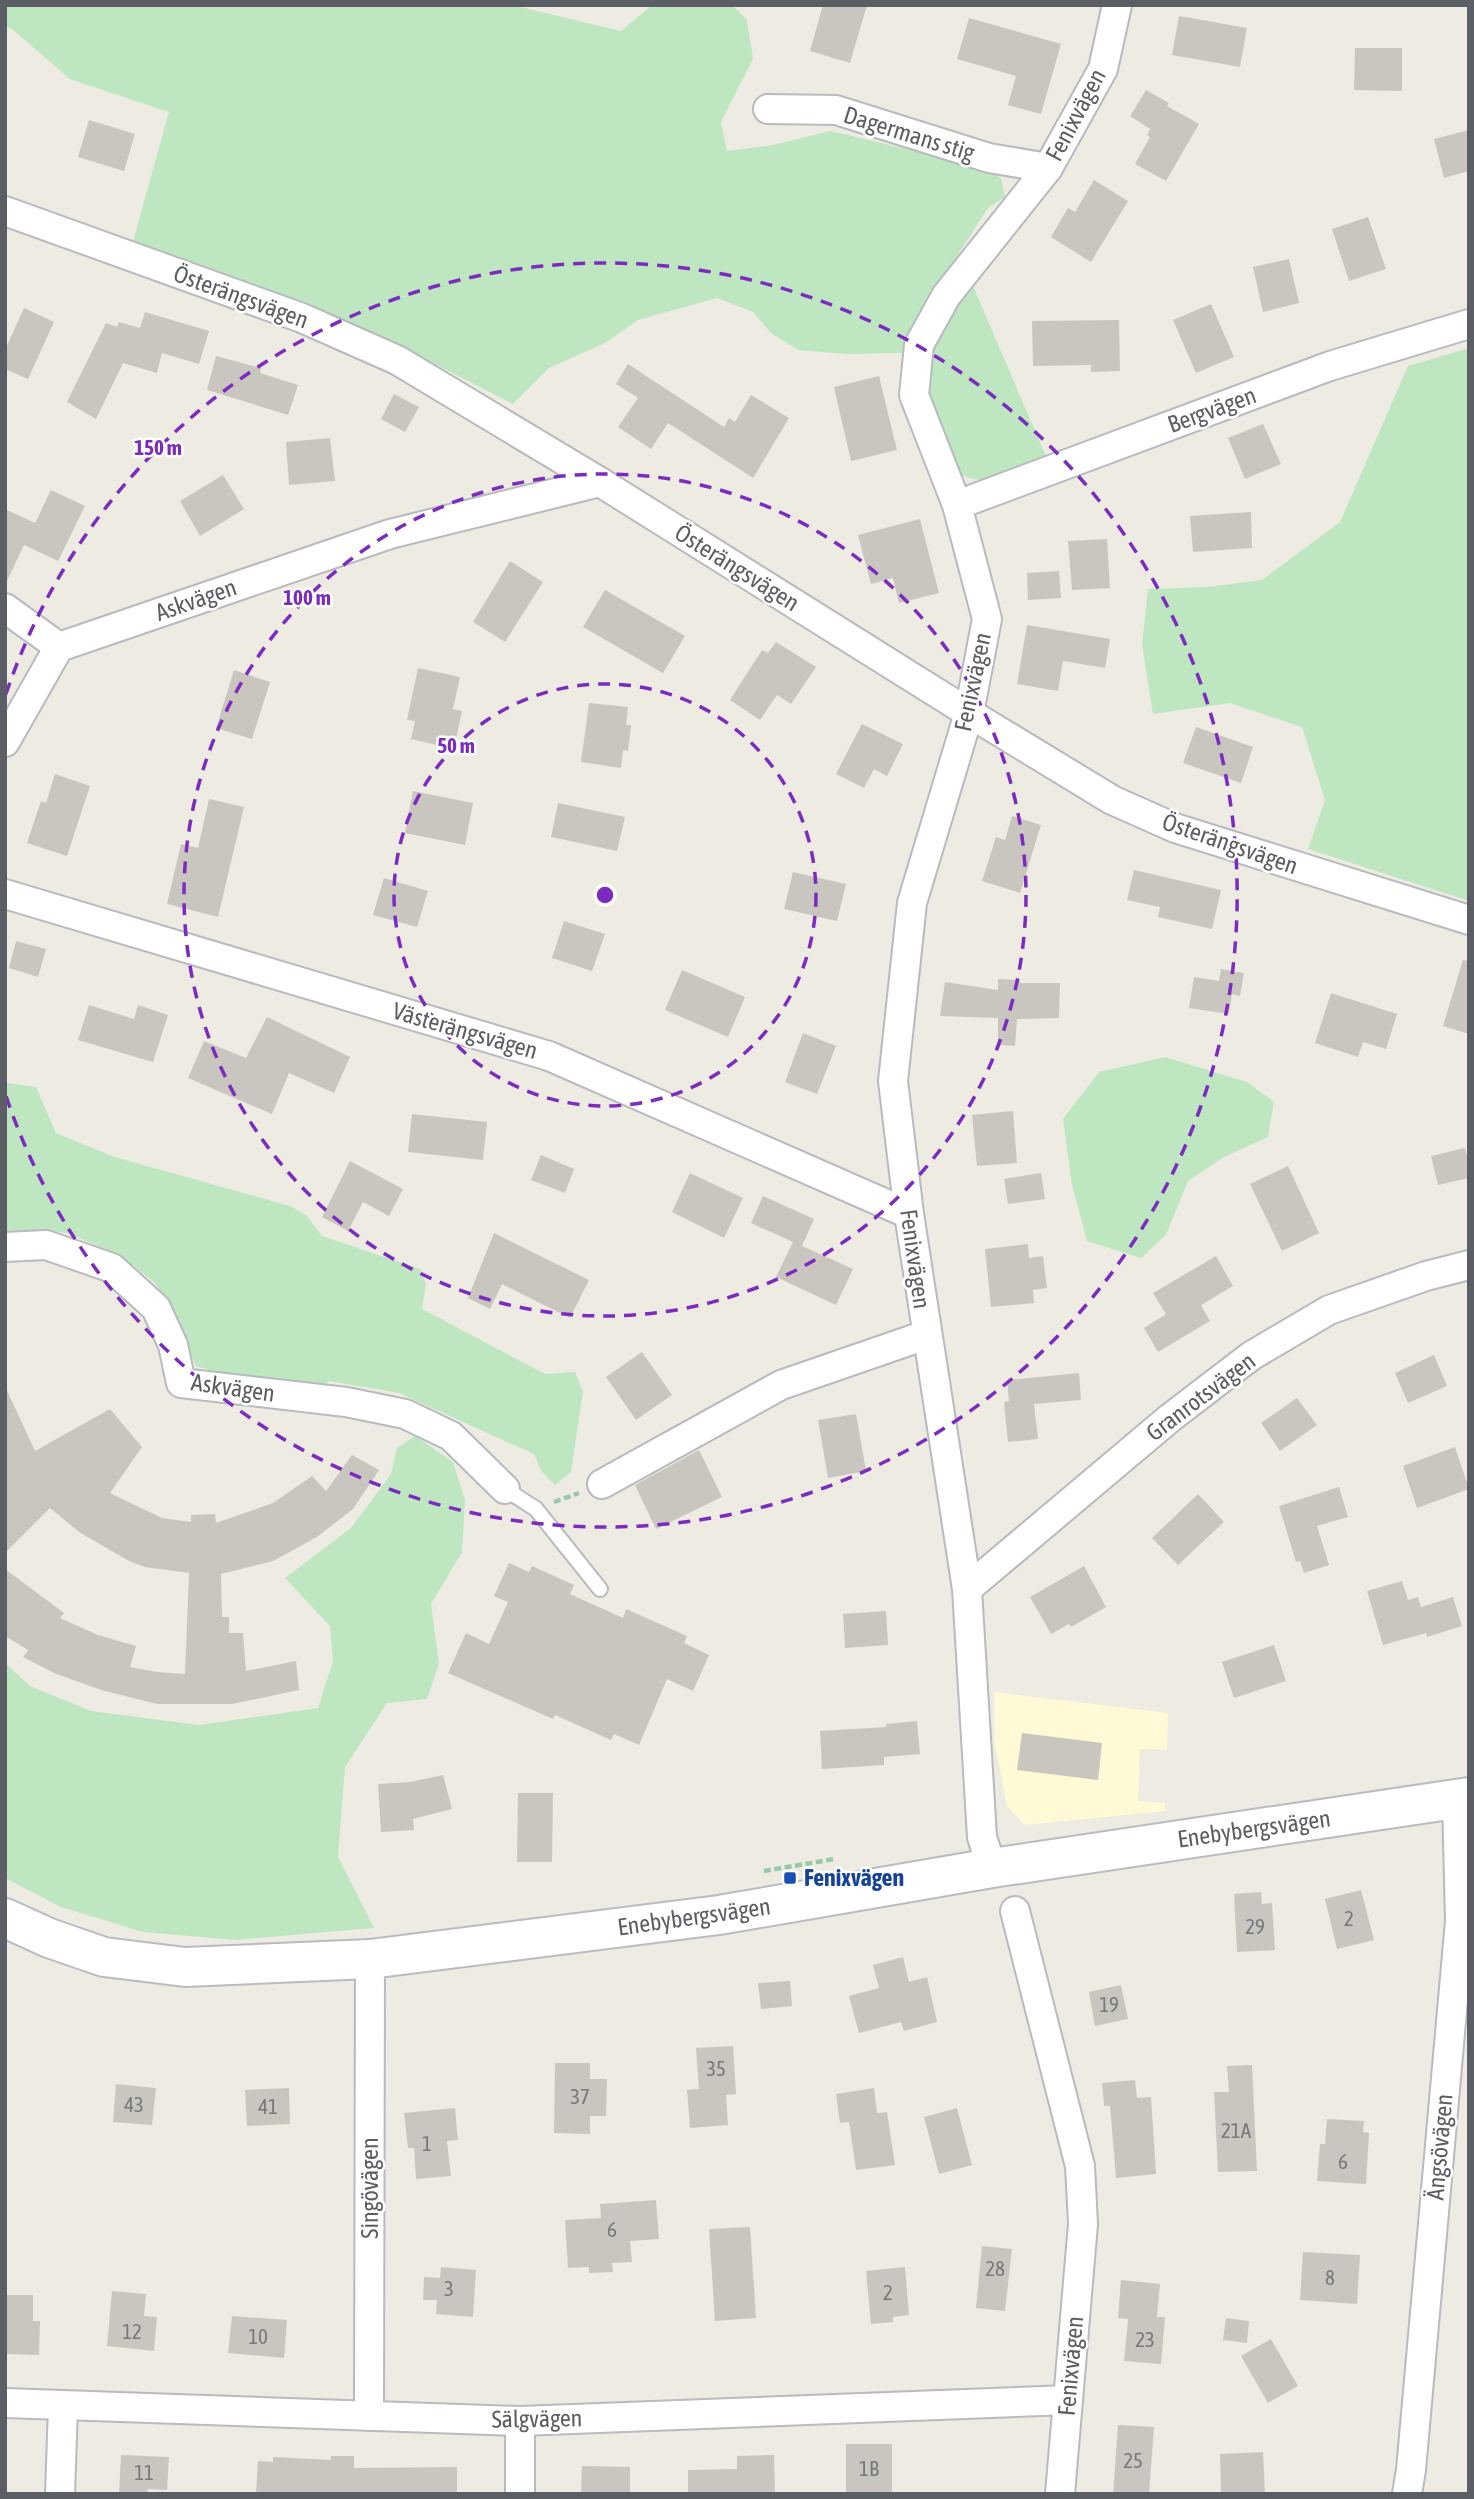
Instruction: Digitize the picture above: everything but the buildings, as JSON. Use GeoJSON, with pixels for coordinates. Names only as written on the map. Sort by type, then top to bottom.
{"type":"FeatureCollection","features":[{"type":"Feature","properties":{"kind":"main road","name":"Enebybergsvägen"},"geometry":{"type":"LineString","coordinates":[[5,1918],[49,1938],[104,1957],[185,1967],[370,1959],[719,1915],[992,1868],[1463,1798]]}},
{"type":"Feature","properties":{"kind":"street","name":"Fenixvägen"},"geometry":{"type":"LineString","coordinates":[[992,1868],[982,1837],[967,1589],[926,1335],[893,1081],[912,903],[969,713],[987,619],[957,505],[914,395],[919,345],[946,296],[1048,168],[1103,69],[1117,5]]}},
{"type":"Feature","properties":{"kind":"street","name":"Dagermans stig"},"geometry":{"type":"LineString","coordinates":[[768,109],[836,110],[989,158],[1048,168]]}},
{"type":"Feature","properties":{"kind":"street","name":"Österängsvägen"},"geometry":{"type":"LineString","coordinates":[[5,211],[302,318],[397,360],[600,482],[1112,800],[1175,828],[1469,920]]}},
{"type":"Feature","properties":{"kind":"street","name":"Bergvägen"},"geometry":{"type":"LineString","coordinates":[[957,505],[1330,366],[1469,324]]}},
{"type":"Feature","properties":{"kind":"street","name":"Askvägen"},"geometry":{"type":"LineString","coordinates":[[59,647],[390,534],[600,482]]}},
{"type":"Feature","properties":{"kind":"street"},"geometry":{"type":"LineString","coordinates":[[5,608],[59,647],[5,742]]}},
{"type":"Feature","properties":{"kind":"street","name":"Västerängsvägen"},"geometry":{"type":"LineString","coordinates":[[5,894],[549,1056],[909,1214]]}},
{"type":"Feature","properties":{"kind":"street","name":"Askvägen"},"geometry":{"type":"LineString","coordinates":[[5,1247],[46,1245],[112,1268],[156,1308],[173,1345],[181,1383],[346,1402],[405,1414],[451,1436],[505,1489]]}},
{"type":"Feature","properties":{"kind":"street","name":"Granrotsvägen"},"geometry":{"type":"LineString","coordinates":[[967,1589],[1170,1418],[1251,1356],[1329,1310],[1426,1276],[1469,1265]]}},
{"type":"Feature","properties":{"kind":"street","name":"Fenixvägen"},"geometry":{"type":"LineString","coordinates":[[602,1484],[781,1385],[926,1335]]}},
{"type":"Feature","properties":{"kind":"street","name":"Ängsövägen"},"geometry":{"type":"LineString","coordinates":[[1407,2494],[1412,2470],[1460,1921],[1463,1798]]}},
{"type":"Feature","properties":{"kind":"street","name":"Fenixvägen"},"geometry":{"type":"LineString","coordinates":[[1015,1911],[1080,2166],[1083,2224],[1060,2494]]}},
{"type":"Feature","properties":{"kind":"street","name":"Singövägen"},"geometry":{"type":"LineString","coordinates":[[369,2416],[370,1959]]}},
{"type":"Feature","properties":{"kind":"street","name":"Sälgvägen"},"geometry":{"type":"LineString","coordinates":[[5,2403],[520,2421],[1068,2400]]}},
{"type":"Feature","properties":{"kind":"street"},"geometry":{"type":"LineString","coordinates":[[60,2494],[63,2407]]}},
{"type":"Feature","properties":{"kind":"street"},"geometry":{"type":"LineString","coordinates":[[520,2421],[520,2494]]}},
{"type":"Feature","properties":{"kind":"lane"},"geometry":{"type":"LineString","coordinates":[[505,1489],[536,1509],[600,1589]]}},
{"type":"Feature","properties":{"kind":"path"},"geometry":{"type":"LineString","coordinates":[[536,1509],[602,1484]]}},
{"type":"Feature","properties":{"kind":"path"},"geometry":{"type":"LineString","coordinates":[[758,1872],[835,1858]]}},
{"type":"Feature","properties":{"kind":"shaded area"},"geometry":{"type":"Polygon","coordinates":[[[994,1692],[1168,1713],[1167,1750],[1140,1749],[1138,1801],[1165,1803],[1165,1811],[1025,1825],[1007,1806],[995,1744],[994,1692]]]}},
{"type":"Feature","properties":{"kind":"green space"},"geometry":{"type":"Polygon","coordinates":[[[5,5],[512,5],[621,31],[652,5],[732,5],[747,20],[753,59],[721,122],[727,151],[773,145],[831,131],[978,166],[1001,178],[1005,197],[988,208],[915,321],[906,353],[847,354],[798,350],[771,333],[753,312],[717,298],[638,320],[605,343],[549,368],[513,404],[390,341],[259,286],[133,241],[169,112],[70,79],[5,26],[5,5]]]}},
{"type":"Feature","properties":{"kind":"green space"},"geometry":{"type":"Polygon","coordinates":[[[973,286],[1046,456],[1014,472],[981,480],[957,473],[934,420],[927,387],[935,345],[947,319],[973,286]]]}},
{"type":"Feature","properties":{"kind":"green space"},"geometry":{"type":"Polygon","coordinates":[[[1469,348],[1469,901],[1308,849],[1325,800],[1302,727],[1230,703],[1153,714],[1142,645],[1148,589],[1207,587],[1262,580],[1340,522],[1408,366],[1469,348]]]}},
{"type":"Feature","properties":{"kind":"green space"},"geometry":{"type":"Polygon","coordinates":[[[1165,1057],[1247,1082],[1274,1102],[1268,1137],[1224,1157],[1188,1181],[1166,1235],[1141,1258],[1087,1241],[1072,1185],[1063,1119],[1099,1072],[1165,1057]]]}},
{"type":"Feature","properties":{"kind":"green space"},"geometry":{"type":"Polygon","coordinates":[[[7,1083],[36,1087],[56,1133],[115,1157],[290,1206],[306,1215],[322,1236],[420,1269],[426,1284],[422,1309],[545,1374],[575,1372],[583,1392],[571,1472],[555,1485],[542,1472],[534,1454],[399,1393],[329,1381],[316,1390],[243,1380],[196,1366],[156,1284],[135,1267],[109,1251],[68,1233],[35,1230],[5,1232],[7,1083]]]}},
{"type":"Feature","properties":{"kind":"green space"},"geometry":{"type":"Polygon","coordinates":[[[415,1436],[453,1462],[465,1500],[462,1552],[431,1604],[439,1664],[427,1699],[387,1703],[345,1767],[338,1857],[374,1928],[235,1940],[143,1932],[61,1907],[5,1878],[5,1663],[30,1686],[91,1711],[199,1725],[318,1708],[333,1661],[330,1626],[285,1578],[351,1528],[391,1474],[397,1448],[415,1436]]]}},
{"type":"Feature","properties":{"kind":"place","name":"Fenixvägen"},"geometry":{"type":"Point","coordinates":[790,1878]}}]}
